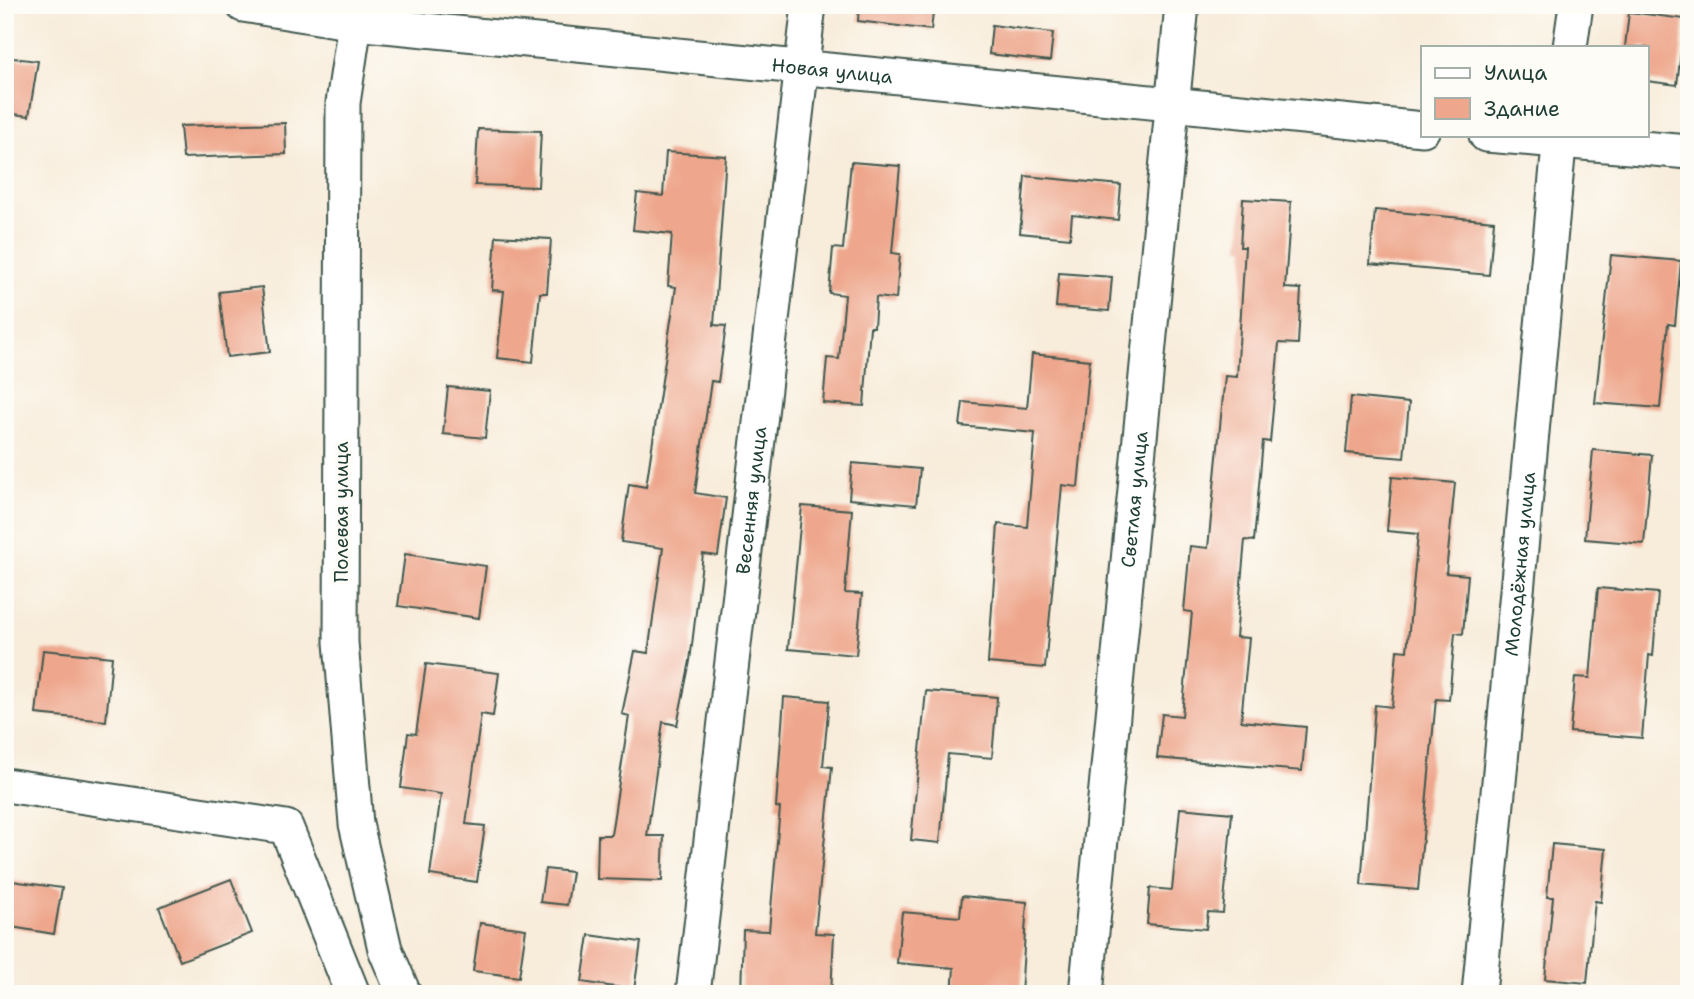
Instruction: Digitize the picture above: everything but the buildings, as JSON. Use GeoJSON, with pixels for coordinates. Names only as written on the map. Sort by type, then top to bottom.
{"type":"FeatureCollection","features":[{"type":"Feature","properties":{"kind":"street","name":"Новая улица"},"geometry":{"type":"LineString","coordinates":[[243,5],[355,23],[440,18],[803,69],[1421,129]]}},
{"type":"Feature","properties":{"kind":"street","name":"Весенняя улица"},"geometry":{"type":"LineString","coordinates":[[693,994],[809,5]]}},
{"type":"Feature","properties":{"kind":"street","name":"Светлая улица"},"geometry":{"type":"LineString","coordinates":[[1086,994],[1182,5]]}},
{"type":"Feature","properties":{"kind":"street"},"geometry":{"type":"LineString","coordinates":[[1570,46],[1576,5]]}},
{"type":"Feature","properties":{"kind":"street","name":"Полевая улица"},"geometry":{"type":"LineString","coordinates":[[355,23],[343,103],[341,642],[356,824],[385,949],[404,994]]}},
{"type":"Feature","properties":{"kind":"street"},"geometry":{"type":"LineString","coordinates":[[1510,136],[1559,138],[1689,152]]}},
{"type":"Feature","properties":{"kind":"street","name":"Молодёжная улица"},"geometry":{"type":"LineString","coordinates":[[1479,994],[1559,138]]}},
{"type":"Feature","properties":{"kind":"street"},"geometry":{"type":"LineString","coordinates":[[5,785],[286,827],[353,994]]}}]}
